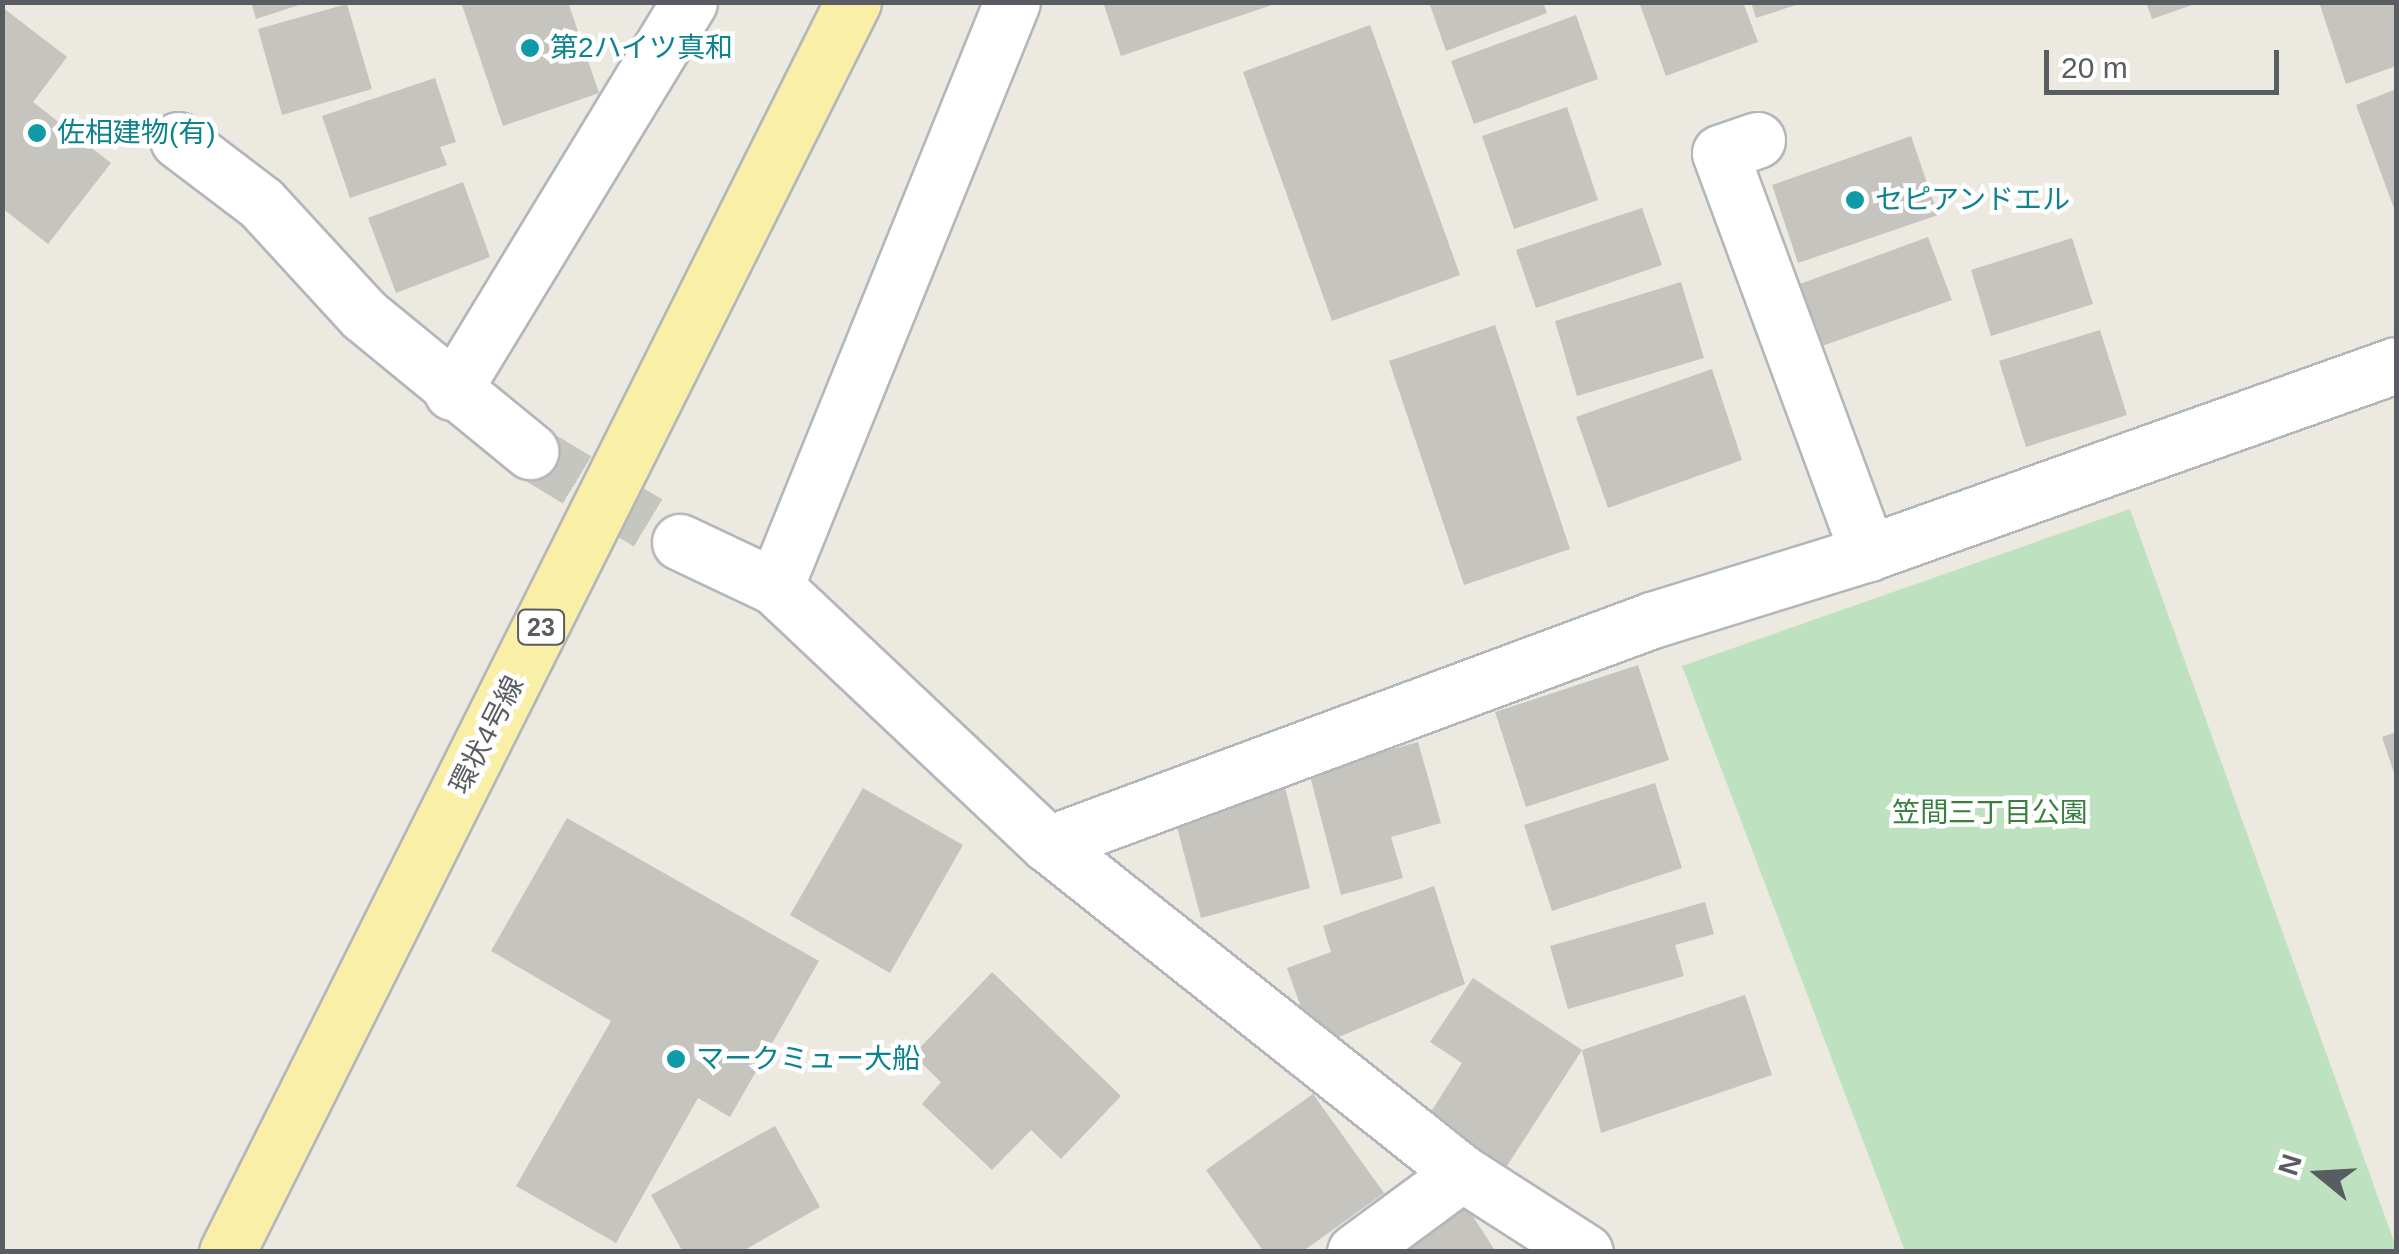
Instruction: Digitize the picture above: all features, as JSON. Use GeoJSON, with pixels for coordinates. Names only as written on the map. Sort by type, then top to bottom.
{"type":"FeatureCollection","features":[{"type":"Feature","properties":{"kind":"main road","name":"環状4号線"},"geometry":{"type":"LineString","coordinates":[[227,1252],[853,2]]}},
{"type":"Feature","properties":{"kind":"street"},"geometry":{"type":"LineString","coordinates":[[452,392],[690,2]]}},
{"type":"Feature","properties":{"kind":"street"},"geometry":{"type":"LineString","coordinates":[[775,587],[1012,2]]}},
{"type":"Feature","properties":{"kind":"street"},"geometry":{"type":"LineString","coordinates":[[178,140],[260,203],[364,315],[452,392],[530,451]]}},
{"type":"Feature","properties":{"kind":"street"},"geometry":{"type":"LineString","coordinates":[[1758,140],[1720,153],[1868,553]]}},
{"type":"Feature","properties":{"kind":"street"},"geometry":{"type":"LineString","coordinates":[[1048,844],[1652,620],[1868,553],[2396,365]]}},
{"type":"Feature","properties":{"kind":"street"},"geometry":{"type":"LineString","coordinates":[[680,542],[775,587],[1048,844],[1462,1173],[1586,1252]]}},
{"type":"Feature","properties":{"kind":"street"},"geometry":{"type":"LineString","coordinates":[[1355,1252],[1462,1173]]}},
{"type":"Feature","properties":{"kind":"green space","name":"笠間三丁目公園"},"geometry":{"type":"Polygon","coordinates":[[[2130,509],[2396,1251],[1905,1251],[1682,666],[2130,509]]]}},
{"type":"Feature","properties":{"kind":"building"},"geometry":{"type":"Polygon","coordinates":[[[251,2],[304,2],[305,3],[256,19],[251,2]]]}},
{"type":"Feature","properties":{"kind":"building","name":"第2ハイツ真和"},"geometry":{"type":"Polygon","coordinates":[[[461,2],[568,2],[599,93],[503,126],[461,2]]]}},
{"type":"Feature","properties":{"kind":"building"},"geometry":{"type":"Polygon","coordinates":[[[1103,2],[1278,2],[1278,3],[1121,56],[1103,2]]]}},
{"type":"Feature","properties":{"kind":"building"},"geometry":{"type":"Polygon","coordinates":[[[1429,2],[1543,2],[1547,13],[1446,51],[1429,2]]]}},
{"type":"Feature","properties":{"kind":"building"},"geometry":{"type":"Polygon","coordinates":[[[1639,2],[1743,2],[1758,42],[1666,76],[1639,2]]]}},
{"type":"Feature","properties":{"kind":"building"},"geometry":{"type":"Polygon","coordinates":[[[1751,2],[1802,2],[1802,3],[1756,18],[1751,2]]]}},
{"type":"Feature","properties":{"kind":"building"},"geometry":{"type":"Polygon","coordinates":[[[2146,2],[2198,2],[2198,3],[2152,19],[2146,2]]]}},
{"type":"Feature","properties":{"kind":"building"},"geometry":{"type":"Polygon","coordinates":[[[2319,2],[2396,2],[2396,66],[2346,84],[2319,2]]]}},
{"type":"Feature","properties":{"kind":"building"},"geometry":{"type":"Polygon","coordinates":[[[347,4],[372,89],[282,115],[258,29],[347,4]]]}},
{"type":"Feature","properties":{"kind":"building","name":"佐相建物(有)"},"geometry":{"type":"Polygon","coordinates":[[[2,7],[67,57],[33,102],[111,163],[48,244],[2,208],[2,7]]]}},
{"type":"Feature","properties":{"kind":"building"},"geometry":{"type":"Polygon","coordinates":[[[1576,15],[1598,79],[1474,124],[1451,61],[1576,15]]]}},
{"type":"Feature","properties":{"kind":"building"},"geometry":{"type":"Polygon","coordinates":[[[1370,25],[1460,275],[1332,321],[1243,72],[1370,25]]]}},
{"type":"Feature","properties":{"kind":"building"},"geometry":{"type":"Polygon","coordinates":[[[435,78],[456,142],[440,147],[447,165],[350,198],[322,116],[435,78]]]}},
{"type":"Feature","properties":{"kind":"building"},"geometry":{"type":"Polygon","coordinates":[[[2396,89],[2396,214],[2356,105],[2396,89]]]}},
{"type":"Feature","properties":{"kind":"building"},"geometry":{"type":"Polygon","coordinates":[[[1567,107],[1598,200],[1514,229],[1482,136],[1567,107]]]}},
{"type":"Feature","properties":{"kind":"building","name":"セピアンドエル"},"geometry":{"type":"Polygon","coordinates":[[[1911,136],[1938,215],[1798,263],[1772,185],[1911,136]]]}},
{"type":"Feature","properties":{"kind":"building"},"geometry":{"type":"Polygon","coordinates":[[[463,182],[490,257],[396,293],[368,218],[463,182]]]}},
{"type":"Feature","properties":{"kind":"building"},"geometry":{"type":"Polygon","coordinates":[[[1642,208],[1662,265],[1536,308],[1516,250],[1642,208]]]}},
{"type":"Feature","properties":{"kind":"building"},"geometry":{"type":"Polygon","coordinates":[[[1928,237],[1952,300],[1822,346],[1800,284],[1928,237]]]}},
{"type":"Feature","properties":{"kind":"building"},"geometry":{"type":"Polygon","coordinates":[[[2072,238],[2093,304],[1991,336],[1971,270],[2072,238]]]}},
{"type":"Feature","properties":{"kind":"building"},"geometry":{"type":"Polygon","coordinates":[[[1681,282],[1704,358],[1577,396],[1555,321],[1681,282]]]}},
{"type":"Feature","properties":{"kind":"building"},"geometry":{"type":"Polygon","coordinates":[[[1495,325],[1570,549],[1464,585],[1389,361],[1495,325]]]}},
{"type":"Feature","properties":{"kind":"building"},"geometry":{"type":"Polygon","coordinates":[[[2100,330],[2127,415],[2026,447],[1999,361],[2100,330]]]}},
{"type":"Feature","properties":{"kind":"building"},"geometry":{"type":"Polygon","coordinates":[[[1712,369],[1742,460],[1608,508],[1576,417],[1712,369]]]}},
{"type":"Feature","properties":{"kind":"building"},"geometry":{"type":"Polygon","coordinates":[[[1638,665],[1669,760],[1526,807],[1495,712],[1638,665]]]}},
{"type":"Feature","properties":{"kind":"building"},"geometry":{"type":"Polygon","coordinates":[[[2396,732],[2396,779],[2382,737],[2396,732]]]}},
{"type":"Feature","properties":{"kind":"building"},"geometry":{"type":"Polygon","coordinates":[[[1418,742],[1441,823],[1391,837],[1403,878],[1341,895],[1309,772],[1418,742]]]}},
{"type":"Feature","properties":{"kind":"building"},"geometry":{"type":"Polygon","coordinates":[[[1282,775],[1310,888],[1201,918],[1171,804],[1282,775]]]}},
{"type":"Feature","properties":{"kind":"building"},"geometry":{"type":"Polygon","coordinates":[[[1655,783],[1682,868],[1552,911],[1524,825],[1655,783]]]}},
{"type":"Feature","properties":{"kind":"building"},"geometry":{"type":"Polygon","coordinates":[[[863,788],[963,845],[890,973],[790,915],[863,788]]]}},
{"type":"Feature","properties":{"kind":"building","name":"マークミュー大船"},"geometry":{"type":"Polygon","coordinates":[[[567,818],[819,961],[730,1117],[698,1098],[616,1243],[516,1186],[611,1021],[491,951],[567,818]]]}},
{"type":"Feature","properties":{"kind":"building"},"geometry":{"type":"Polygon","coordinates":[[[1434,886],[1465,984],[1315,1047],[1287,968],[1331,952],[1323,926],[1434,886]]]}},
{"type":"Feature","properties":{"kind":"building"},"geometry":{"type":"Polygon","coordinates":[[[1705,902],[1714,934],[1675,945],[1684,976],[1568,1009],[1550,946],[1705,902]]]}},
{"type":"Feature","properties":{"kind":"building"},"geometry":{"type":"Polygon","coordinates":[[[992,972],[1121,1096],[1061,1159],[1031,1130],[992,1170],[922,1104],[941,1082],[913,1055],[992,972]]]}},
{"type":"Feature","properties":{"kind":"building"},"geometry":{"type":"Polygon","coordinates":[[[1473,978],[1582,1050],[1505,1169],[1427,1118],[1462,1063],[1430,1042],[1473,978]]]}},
{"type":"Feature","properties":{"kind":"building"},"geometry":{"type":"Polygon","coordinates":[[[1745,995],[1772,1075],[1601,1133],[1582,1050],[1745,995]]]}},
{"type":"Feature","properties":{"kind":"building"},"geometry":{"type":"Polygon","coordinates":[[[1313,1094],[1384,1193],[1302,1252],[1264,1252],[1206,1170],[1313,1094]]]}},
{"type":"Feature","properties":{"kind":"building"},"geometry":{"type":"Polygon","coordinates":[[[775,1126],[820,1207],[741,1252],[683,1252],[651,1195],[775,1126]]]}},
{"type":"Feature","properties":{"kind":"building"},"geometry":{"type":"Polygon","coordinates":[[[1465,1204],[1496,1252],[1393,1252],[1465,1204]]]}},
{"type":"Feature","properties":{"kind":"tunnel"},"geometry":{"type":"LineString","coordinates":[[530,451],[680,542]]}},
{"type":"Feature","properties":{"kind":"place","name":"第2ハイツ真和"},"geometry":{"type":"Point","coordinates":[530,48]}},
{"type":"Feature","properties":{"kind":"place","name":"佐相建物(有)"},"geometry":{"type":"Point","coordinates":[37,133]}},
{"type":"Feature","properties":{"kind":"place","name":"セピアンドエル"},"geometry":{"type":"Point","coordinates":[1855,200]}},
{"type":"Feature","properties":{"kind":"place","name":"マークミュー大船"},"geometry":{"type":"Point","coordinates":[676,1059]}}]}
